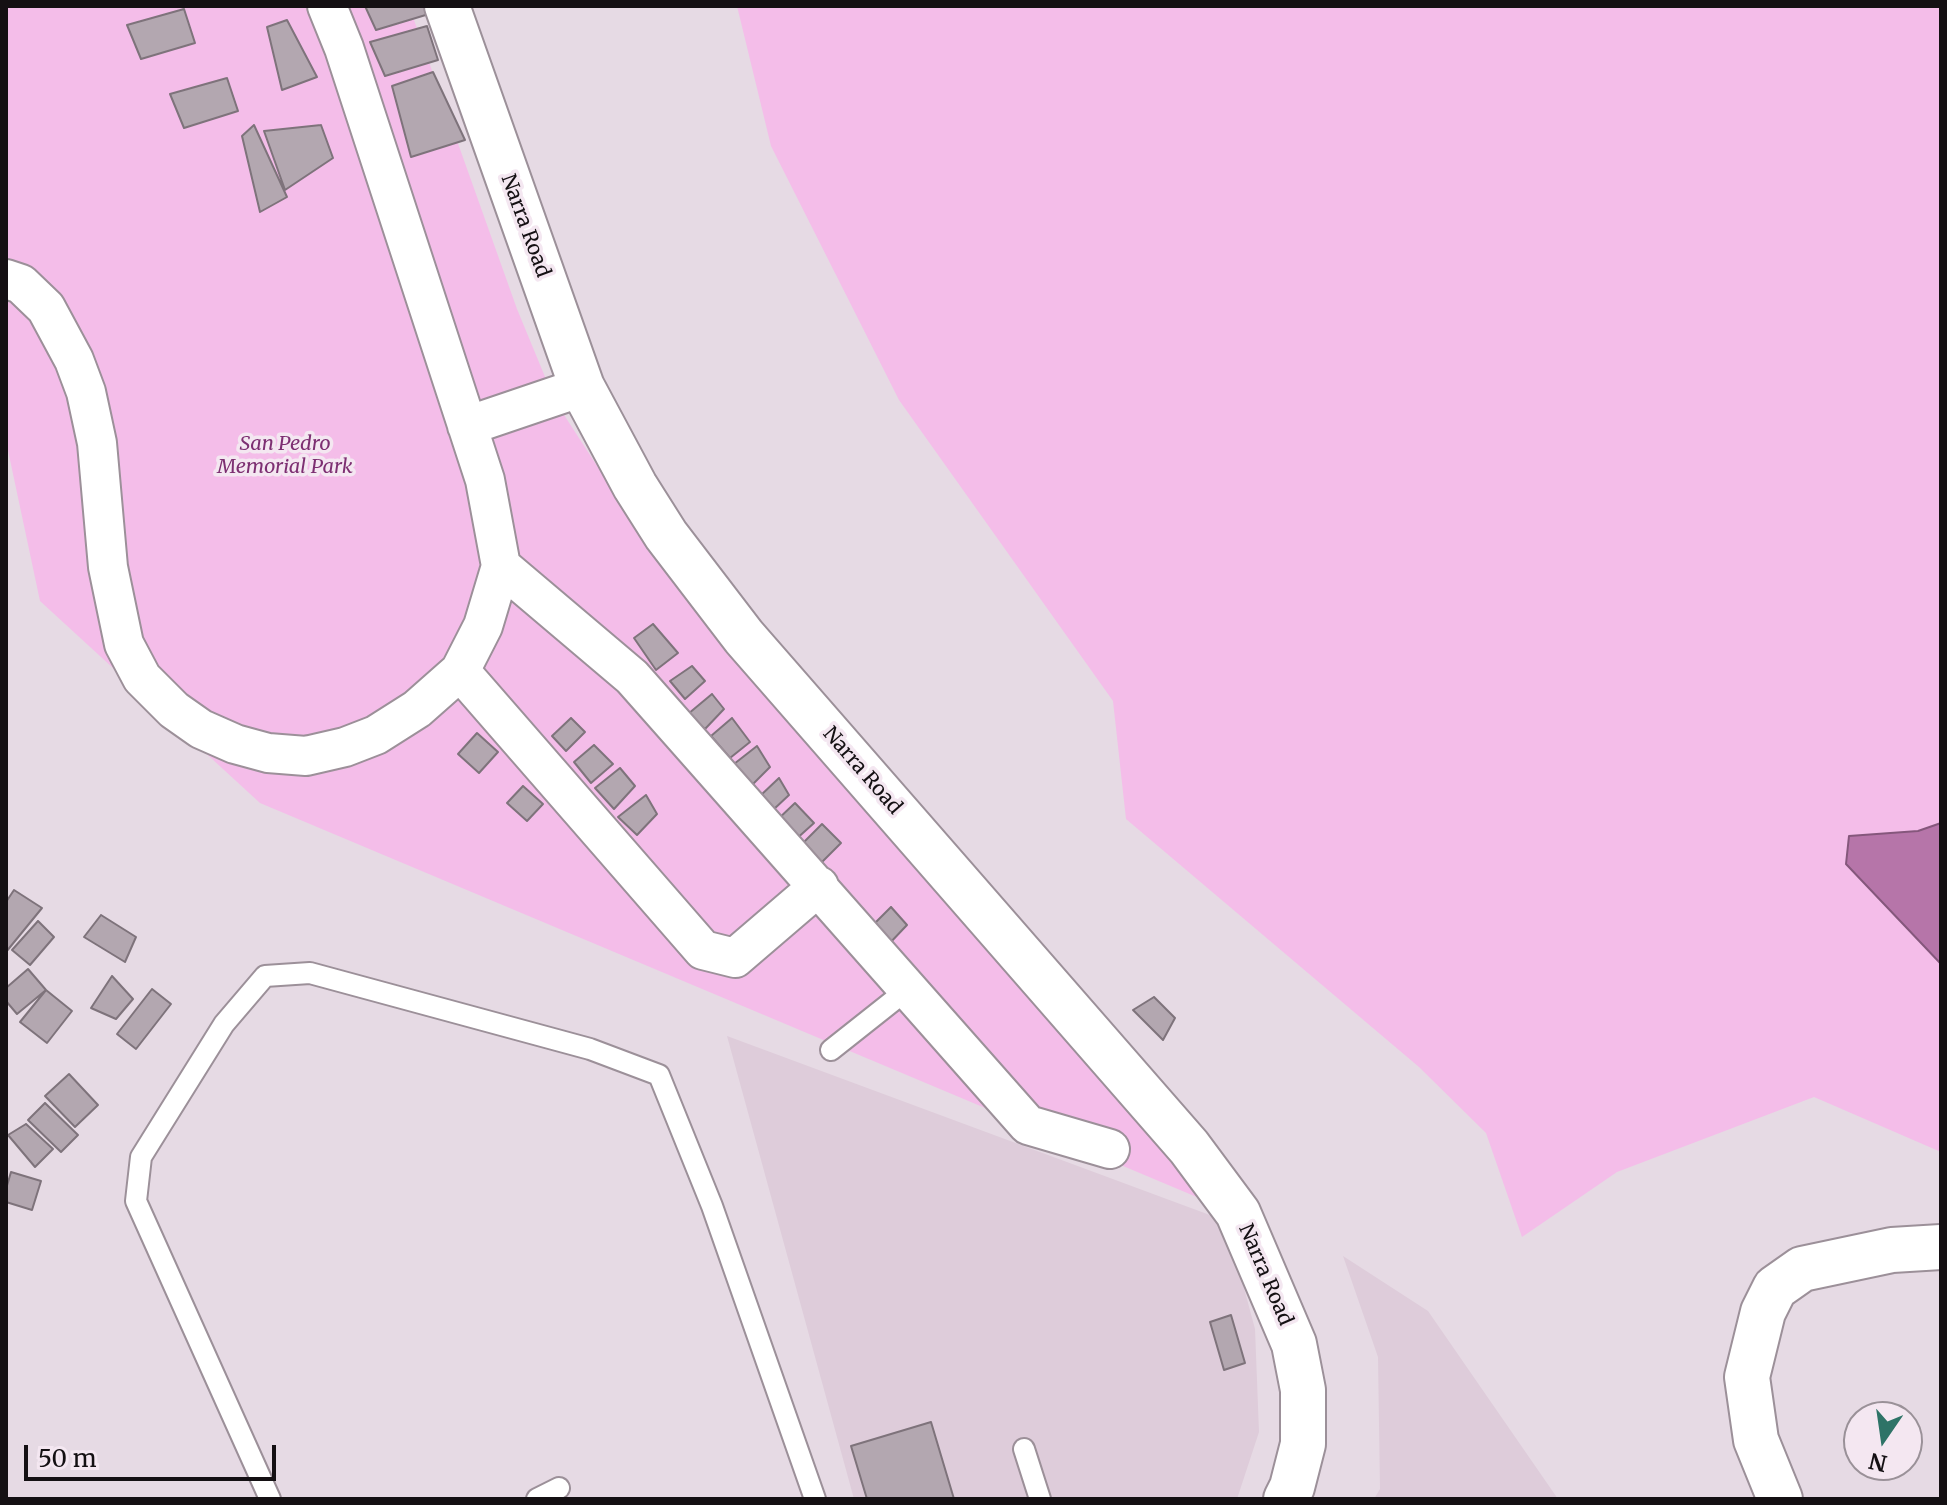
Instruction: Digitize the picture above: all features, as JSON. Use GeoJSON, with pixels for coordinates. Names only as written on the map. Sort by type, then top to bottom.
{"type":"FeatureCollection","features":[{"type":"Feature","properties":{"kind":"street"},"geometry":{"type":"LineString","coordinates":[[6,279],[21,284],[46,308],[74,360],[86,392],[97,443],[108,567],[124,644],[142,678],[174,710],[201,729],[235,744],[268,753],[306,756],[345,747],[376,735],[417,709],[460,671],[483,626],[501,566],[485,480],[349,62],[327,6]]}},
{"type":"Feature","properties":{"kind":"street","name":"Narra Road"},"geometry":{"type":"LineString","coordinates":[[447,6],[582,387],[635,486],[666,535],[724,612],[1189,1147],[1238,1213],[1294,1344],[1303,1390],[1303,1444],[1286,1499]]}},
{"type":"Feature","properties":{"kind":"street"},"geometry":{"type":"LineString","coordinates":[[467,426],[582,387]]}},
{"type":"Feature","properties":{"kind":"street"},"geometry":{"type":"LineString","coordinates":[[501,566],[632,677],[1028,1125],[1110,1149]]}},
{"type":"Feature","properties":{"kind":"street"},"geometry":{"type":"LineString","coordinates":[[460,671],[703,950],[735,958],[819,886]]}},
{"type":"Feature","properties":{"kind":"street"},"geometry":{"type":"LineString","coordinates":[[1780,1499],[1756,1440],[1747,1377],[1763,1312],[1775,1288],[1802,1269],[1892,1250],[1941,1247]]}},
{"type":"Feature","properties":{"kind":"lane"},"geometry":{"type":"LineString","coordinates":[[270,1499],[136,1201],[141,1157],[224,1024],[265,976],[310,973],[590,1049],[659,1075],[712,1206],[815,1499]]}},
{"type":"Feature","properties":{"kind":"lane"},"geometry":{"type":"LineString","coordinates":[[831,1050],[908,989]]}},
{"type":"Feature","properties":{"kind":"lane"},"geometry":{"type":"LineString","coordinates":[[1024,1449],[1040,1499]]}},
{"type":"Feature","properties":{"kind":"lane"},"geometry":{"type":"LineString","coordinates":[[537,1499],[559,1488]]}},
{"type":"Feature","properties":{"kind":"shaded area"},"geometry":{"type":"Polygon","coordinates":[[[1941,823],[1941,964],[1846,864],[1849,836],[1918,831],[1941,823]]]}},
{"type":"Feature","properties":{"kind":"shaded area"},"geometry":{"type":"Polygon","coordinates":[[[727,1036],[1226,1221],[1255,1329],[1259,1432],[1237,1499],[854,1499],[727,1036]]]}},
{"type":"Feature","properties":{"kind":"shaded area"},"geometry":{"type":"Polygon","coordinates":[[[1343,1256],[1428,1311],[1558,1499],[1374,1499],[1380,1489],[1378,1357],[1343,1256]]]}},
{"type":"Feature","properties":{"kind":"green space","name":"San Pedro Memorial Park"},"geometry":{"type":"Polygon","coordinates":[[[6,6],[409,6],[517,309],[555,401],[658,560],[1211,1203],[260,803],[40,601],[6,441],[6,6]]]}},
{"type":"Feature","properties":{"kind":"green space"},"geometry":{"type":"Polygon","coordinates":[[[737,6],[1941,6],[1941,1152],[1814,1097],[1617,1172],[1522,1237],[1486,1133],[1419,1067],[1126,819],[1113,701],[899,400],[771,146],[737,6]]]}},
{"type":"Feature","properties":{"kind":"building"},"geometry":{"type":"Polygon","coordinates":[[[365,6],[426,6],[429,14],[376,30],[365,6]]]}},
{"type":"Feature","properties":{"kind":"building"},"geometry":{"type":"Polygon","coordinates":[[[184,9],[195,43],[141,59],[127,25],[184,9]]]}},
{"type":"Feature","properties":{"kind":"building"},"geometry":{"type":"Polygon","coordinates":[[[287,20],[317,77],[282,90],[267,27],[287,20]]]}},
{"type":"Feature","properties":{"kind":"building"},"geometry":{"type":"Polygon","coordinates":[[[427,26],[438,60],[385,76],[370,42],[427,26]]]}},
{"type":"Feature","properties":{"kind":"building"},"geometry":{"type":"Polygon","coordinates":[[[433,72],[465,140],[411,157],[392,86],[433,72]]]}},
{"type":"Feature","properties":{"kind":"building"},"geometry":{"type":"Polygon","coordinates":[[[227,78],[238,111],[184,128],[170,94],[227,78]]]}},
{"type":"Feature","properties":{"kind":"building"},"geometry":{"type":"Polygon","coordinates":[[[254,125],[287,197],[260,212],[242,136],[254,125]]]}},
{"type":"Feature","properties":{"kind":"building"},"geometry":{"type":"Polygon","coordinates":[[[321,125],[333,158],[285,190],[264,131],[321,125]]]}},
{"type":"Feature","properties":{"kind":"building"},"geometry":{"type":"Polygon","coordinates":[[[653,624],[678,653],[656,670],[634,638],[653,624]]]}},
{"type":"Feature","properties":{"kind":"building"},"geometry":{"type":"Polygon","coordinates":[[[692,666],[705,681],[685,699],[670,681],[692,666]]]}},
{"type":"Feature","properties":{"kind":"building"},"geometry":{"type":"Polygon","coordinates":[[[712,694],[724,709],[705,729],[688,714],[712,694]]]}},
{"type":"Feature","properties":{"kind":"building"},"geometry":{"type":"Polygon","coordinates":[[[571,718],[585,732],[566,751],[552,736],[571,718]]]}},
{"type":"Feature","properties":{"kind":"building"},"geometry":{"type":"Polygon","coordinates":[[[732,718],[750,742],[730,758],[711,736],[732,718]]]}},
{"type":"Feature","properties":{"kind":"building"},"geometry":{"type":"Polygon","coordinates":[[[477,733],[498,752],[479,773],[458,754],[477,733]]]}},
{"type":"Feature","properties":{"kind":"building"},"geometry":{"type":"Polygon","coordinates":[[[594,745],[613,764],[591,783],[574,762],[594,745]]]}},
{"type":"Feature","properties":{"kind":"building"},"geometry":{"type":"Polygon","coordinates":[[[757,746],[770,767],[751,786],[734,764],[757,746]]]}},
{"type":"Feature","properties":{"kind":"building"},"geometry":{"type":"Polygon","coordinates":[[[620,768],[635,786],[614,809],[595,788],[620,768]]]}},
{"type":"Feature","properties":{"kind":"building"},"geometry":{"type":"Polygon","coordinates":[[[779,778],[789,795],[773,810],[760,796],[779,778]]]}},
{"type":"Feature","properties":{"kind":"building"},"geometry":{"type":"Polygon","coordinates":[[[523,786],[543,804],[527,821],[507,803],[523,786]]]}},
{"type":"Feature","properties":{"kind":"building"},"geometry":{"type":"Polygon","coordinates":[[[646,795],[657,814],[637,835],[618,817],[646,795]]]}},
{"type":"Feature","properties":{"kind":"building"},"geometry":{"type":"Polygon","coordinates":[[[795,803],[814,823],[794,841],[775,822],[795,803]]]}},
{"type":"Feature","properties":{"kind":"building"},"geometry":{"type":"Polygon","coordinates":[[[822,824],[841,843],[820,864],[801,845],[822,824]]]}},
{"type":"Feature","properties":{"kind":"building"},"geometry":{"type":"Polygon","coordinates":[[[14,890],[42,908],[6,952],[6,902],[14,890]]]}},
{"type":"Feature","properties":{"kind":"building"},"geometry":{"type":"Polygon","coordinates":[[[891,907],[907,925],[888,945],[871,927],[891,907]]]}},
{"type":"Feature","properties":{"kind":"building"},"geometry":{"type":"Polygon","coordinates":[[[101,915],[136,937],[125,962],[84,937],[101,915]]]}},
{"type":"Feature","properties":{"kind":"building"},"geometry":{"type":"Polygon","coordinates":[[[38,921],[54,937],[30,965],[12,950],[38,921]]]}},
{"type":"Feature","properties":{"kind":"building"},"geometry":{"type":"Polygon","coordinates":[[[28,969],[46,990],[17,1014],[6,1001],[6,988],[28,969]]]}},
{"type":"Feature","properties":{"kind":"building"},"geometry":{"type":"Polygon","coordinates":[[[112,976],[133,999],[116,1019],[91,1008],[112,976]]]}},
{"type":"Feature","properties":{"kind":"building"},"geometry":{"type":"Polygon","coordinates":[[[152,989],[171,1004],[136,1049],[117,1034],[152,989]]]}},
{"type":"Feature","properties":{"kind":"building"},"geometry":{"type":"Polygon","coordinates":[[[46,990],[72,1011],[47,1043],[20,1022],[46,990]]]}},
{"type":"Feature","properties":{"kind":"building"},"geometry":{"type":"Polygon","coordinates":[[[1154,997],[1175,1018],[1163,1040],[1133,1010],[1154,997]]]}},
{"type":"Feature","properties":{"kind":"building"},"geometry":{"type":"Polygon","coordinates":[[[69,1074],[98,1105],[75,1127],[45,1096],[69,1074]]]}},
{"type":"Feature","properties":{"kind":"building"},"geometry":{"type":"Polygon","coordinates":[[[45,1103],[78,1135],[61,1152],[28,1120],[45,1103]]]}},
{"type":"Feature","properties":{"kind":"building"},"geometry":{"type":"Polygon","coordinates":[[[26,1124],[53,1149],[35,1167],[8,1135],[26,1124]]]}},
{"type":"Feature","properties":{"kind":"building"},"geometry":{"type":"Polygon","coordinates":[[[11,1172],[41,1181],[32,1210],[6,1202],[11,1172]]]}},
{"type":"Feature","properties":{"kind":"building"},"geometry":{"type":"Polygon","coordinates":[[[1231,1315],[1245,1363],[1224,1370],[1210,1322],[1231,1315]]]}},
{"type":"Feature","properties":{"kind":"building"},"geometry":{"type":"Polygon","coordinates":[[[931,1422],[954,1499],[867,1499],[851,1446],[931,1422]]]}}]}
